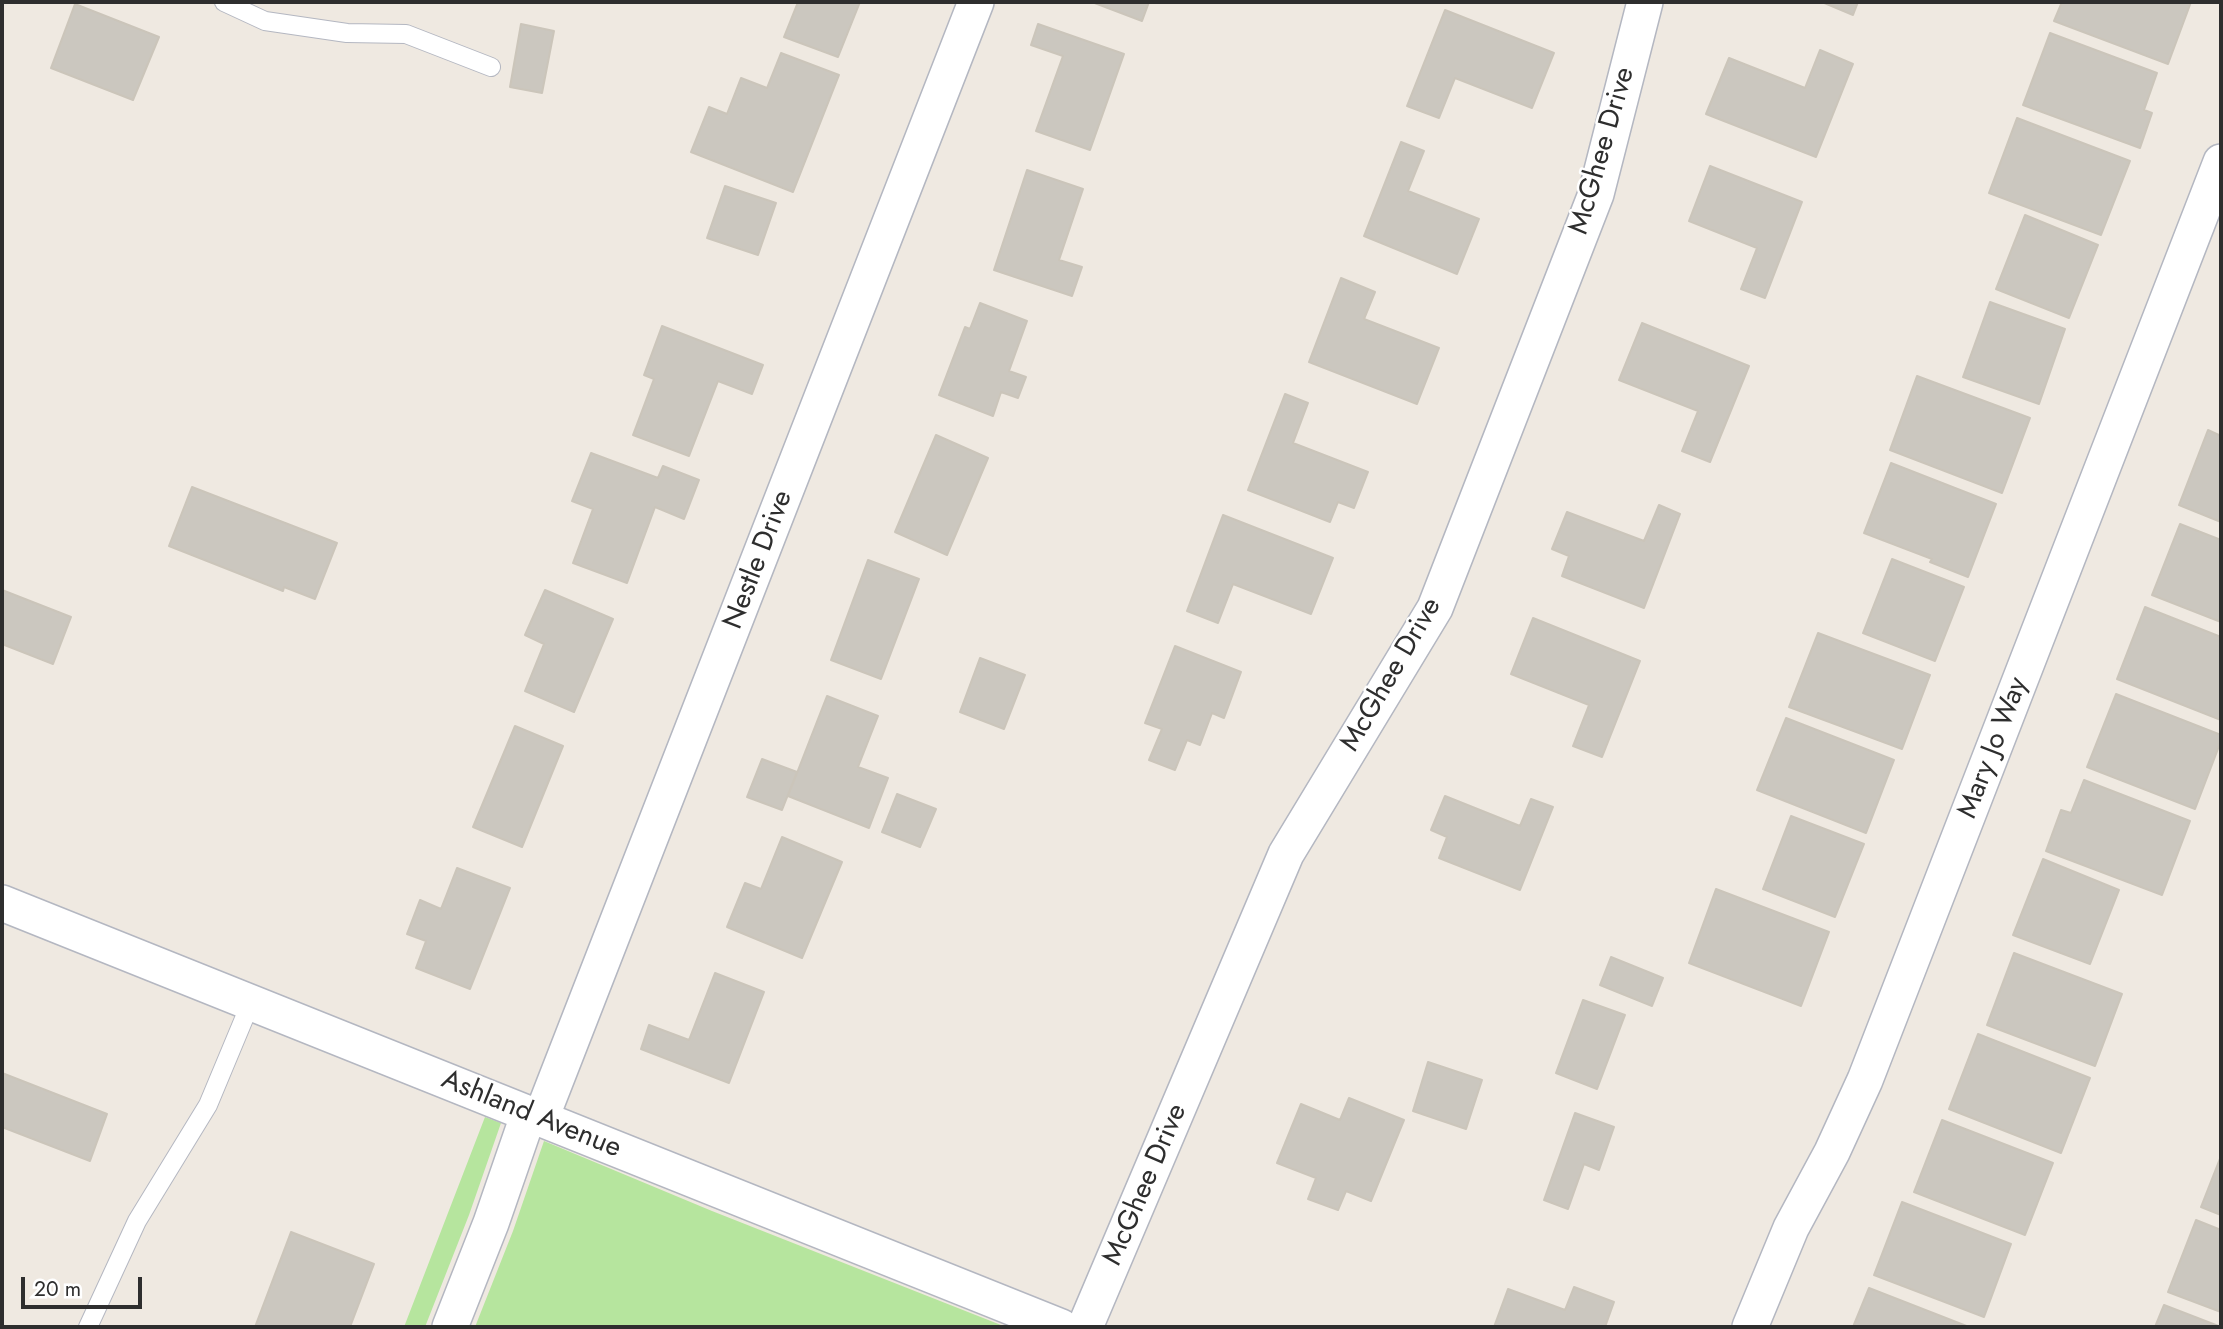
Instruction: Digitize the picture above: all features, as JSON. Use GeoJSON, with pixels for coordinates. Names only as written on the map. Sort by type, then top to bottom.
{"type":"FeatureCollection","features":[{"type":"Feature","properties":{"kind":"street","name":"Nestle Drive"},"geometry":{"type":"LineString","coordinates":[[450,1327],[976,2]]}},
{"type":"Feature","properties":{"kind":"street","name":"McGhee Drive"},"geometry":{"type":"LineString","coordinates":[[1085,1327],[1286,854],[1435,608],[1596,194],[1645,2]]}},
{"type":"Feature","properties":{"kind":"street","name":"Mary Jo Way"},"geometry":{"type":"LineString","coordinates":[[1750,1327],[1791,1228],[1832,1152],[1865,1080],[2221,162]]}},
{"type":"Feature","properties":{"kind":"street","name":"Ashland Avenue"},"geometry":{"type":"LineString","coordinates":[[2,903],[1061,1327]]}},
{"type":"Feature","properties":{"kind":"lane"},"geometry":{"type":"LineString","coordinates":[[224,2],[265,21],[347,33],[406,34],[491,67]]}},
{"type":"Feature","properties":{"kind":"lane"},"geometry":{"type":"LineString","coordinates":[[88,1327],[137,1221],[208,1105],[251,1002]]}},
{"type":"Feature","properties":{"kind":"green space"},"geometry":{"type":"Polygon","coordinates":[[[485,1117],[501,1123],[469,1215],[425,1327],[404,1327],[485,1117]]]}},
{"type":"Feature","properties":{"kind":"green space"},"geometry":{"type":"Polygon","coordinates":[[[544,1141],[712,1211],[1006,1327],[475,1327],[513,1231],[544,1141]]]}},
{"type":"Feature","properties":{"kind":"building"},"geometry":{"type":"Polygon","coordinates":[[[798,2],[860,2],[838,57],[784,37],[798,2]]]}},
{"type":"Feature","properties":{"kind":"building"},"geometry":{"type":"Polygon","coordinates":[[[1092,2],[1149,2],[1142,21],[1092,2]]]}},
{"type":"Feature","properties":{"kind":"building"},"geometry":{"type":"Polygon","coordinates":[[[1822,2],[1858,2],[1853,15],[1822,2]]]}},
{"type":"Feature","properties":{"kind":"building"},"geometry":{"type":"Polygon","coordinates":[[[2062,2],[2191,2],[2168,64],[2054,21],[2062,2]]]}},
{"type":"Feature","properties":{"kind":"building"},"geometry":{"type":"Polygon","coordinates":[[[75,4],[159,37],[133,100],[51,68],[75,4]]]}},
{"type":"Feature","properties":{"kind":"building"},"geometry":{"type":"Polygon","coordinates":[[[1445,10],[1554,53],[1532,108],[1455,78],[1439,118],[1407,106],[1445,10]]]}},
{"type":"Feature","properties":{"kind":"building"},"geometry":{"type":"Polygon","coordinates":[[[521,24],[554,31],[542,93],[510,87],[521,24]]]}},
{"type":"Feature","properties":{"kind":"building"},"geometry":{"type":"Polygon","coordinates":[[[1038,24],[1124,54],[1090,150],[1036,131],[1063,56],[1031,45],[1038,24]]]}},
{"type":"Feature","properties":{"kind":"building"},"geometry":{"type":"Polygon","coordinates":[[[2050,33],[2157,73],[2144,110],[2152,113],[2140,148],[2023,105],[2050,33]]]}},
{"type":"Feature","properties":{"kind":"building"},"geometry":{"type":"Polygon","coordinates":[[[1820,50],[1853,64],[1816,157],[1706,114],[1729,58],[1805,88],[1820,50]]]}},
{"type":"Feature","properties":{"kind":"building"},"geometry":{"type":"Polygon","coordinates":[[[781,53],[839,75],[793,192],[691,152],[709,107],[727,114],[741,78],[767,88],[781,53]]]}},
{"type":"Feature","properties":{"kind":"building"},"geometry":{"type":"Polygon","coordinates":[[[2017,118],[2130,161],[2101,235],[1989,193],[2017,118]]]}},
{"type":"Feature","properties":{"kind":"building"},"geometry":{"type":"Polygon","coordinates":[[[1401,142],[1424,151],[1408,191],[1479,219],[1457,274],[1364,236],[1401,142]]]}},
{"type":"Feature","properties":{"kind":"building"},"geometry":{"type":"Polygon","coordinates":[[[1710,166],[1802,202],[1765,298],[1741,289],[1757,248],[1689,221],[1710,166]]]}},
{"type":"Feature","properties":{"kind":"building"},"geometry":{"type":"Polygon","coordinates":[[[1027,170],[1083,189],[1059,260],[1082,267],[1072,296],[994,270],[1027,170]]]}},
{"type":"Feature","properties":{"kind":"building"},"geometry":{"type":"Polygon","coordinates":[[[725,186],[776,203],[758,255],[707,238],[725,186]]]}},
{"type":"Feature","properties":{"kind":"building"},"geometry":{"type":"Polygon","coordinates":[[[2025,215],[2098,245],[2069,318],[1996,289],[2025,215]]]}},
{"type":"Feature","properties":{"kind":"building"},"geometry":{"type":"Polygon","coordinates":[[[1341,278],[1375,292],[1364,319],[1439,348],[1417,404],[1309,362],[1341,278]]]}},
{"type":"Feature","properties":{"kind":"building"},"geometry":{"type":"Polygon","coordinates":[[[1990,302],[2065,329],[2039,404],[1963,377],[1990,302]]]}},
{"type":"Feature","properties":{"kind":"building"},"geometry":{"type":"Polygon","coordinates":[[[980,303],[1027,321],[1009,371],[1026,377],[1018,398],[1001,392],[993,416],[939,395],[965,327],[970,329],[980,303]]]}},
{"type":"Feature","properties":{"kind":"building"},"geometry":{"type":"Polygon","coordinates":[[[1642,323],[1749,366],[1710,462],[1682,451],[1698,411],[1619,380],[1642,323]]]}},
{"type":"Feature","properties":{"kind":"building"},"geometry":{"type":"Polygon","coordinates":[[[662,326],[763,365],[752,394],[718,381],[689,456],[633,435],[654,379],[644,375],[662,326]]]}},
{"type":"Feature","properties":{"kind":"building"},"geometry":{"type":"Polygon","coordinates":[[[1917,376],[2030,418],[2002,493],[1890,450],[1917,376]]]}},
{"type":"Feature","properties":{"kind":"building"},"geometry":{"type":"Polygon","coordinates":[[[1285,394],[1308,403],[1293,443],[1368,472],[1354,508],[1338,502],[1330,522],[1248,490],[1285,394]]]}},
{"type":"Feature","properties":{"kind":"building"},"geometry":{"type":"Polygon","coordinates":[[[2208,430],[2221,436],[2221,522],[2179,505],[2208,430]]]}},
{"type":"Feature","properties":{"kind":"building"},"geometry":{"type":"Polygon","coordinates":[[[936,435],[988,458],[947,555],[895,532],[936,435]]]}},
{"type":"Feature","properties":{"kind":"building"},"geometry":{"type":"Polygon","coordinates":[[[591,453],[658,478],[663,466],[699,480],[684,519],[655,507],[627,583],[573,563],[593,509],[572,501],[591,453]]]}},
{"type":"Feature","properties":{"kind":"building"},"geometry":{"type":"Polygon","coordinates":[[[1891,463],[1996,504],[1968,577],[1930,562],[1932,559],[1864,533],[1891,463]]]}},
{"type":"Feature","properties":{"kind":"building"},"geometry":{"type":"Polygon","coordinates":[[[192,487],[337,543],[315,599],[284,587],[283,591],[169,546],[192,487]]]}},
{"type":"Feature","properties":{"kind":"building"},"geometry":{"type":"Polygon","coordinates":[[[1659,505],[1680,514],[1644,608],[1562,576],[1569,556],[1552,549],[1567,512],[1644,541],[1659,505]]]}},
{"type":"Feature","properties":{"kind":"building"},"geometry":{"type":"Polygon","coordinates":[[[1223,515],[1333,558],[1311,614],[1233,584],[1218,623],[1187,611],[1223,515]]]}},
{"type":"Feature","properties":{"kind":"building"},"geometry":{"type":"Polygon","coordinates":[[[2180,524],[2221,540],[2221,622],[2152,595],[2180,524]]]}},
{"type":"Feature","properties":{"kind":"building"},"geometry":{"type":"Polygon","coordinates":[[[1892,559],[1964,587],[1935,661],[1863,633],[1892,559]]]}},
{"type":"Feature","properties":{"kind":"building"},"geometry":{"type":"Polygon","coordinates":[[[868,560],[919,579],[881,679],[831,660],[868,560]]]}},
{"type":"Feature","properties":{"kind":"building"},"geometry":{"type":"Polygon","coordinates":[[[2,590],[71,617],[53,664],[2,644],[2,590]]]}},
{"type":"Feature","properties":{"kind":"building"},"geometry":{"type":"Polygon","coordinates":[[[545,590],[613,619],[574,712],[525,691],[544,644],[525,635],[545,590]]]}},
{"type":"Feature","properties":{"kind":"building"},"geometry":{"type":"Polygon","coordinates":[[[2145,607],[2221,637],[2221,720],[2117,679],[2145,607]]]}},
{"type":"Feature","properties":{"kind":"building"},"geometry":{"type":"Polygon","coordinates":[[[1533,618],[1640,661],[1602,757],[1573,746],[1589,705],[1511,674],[1533,618]]]}},
{"type":"Feature","properties":{"kind":"building"},"geometry":{"type":"Polygon","coordinates":[[[1818,633],[1930,675],[1902,749],[1789,707],[1818,633]]]}},
{"type":"Feature","properties":{"kind":"building"},"geometry":{"type":"Polygon","coordinates":[[[1175,646],[1241,672],[1224,718],[1212,713],[1200,745],[1187,740],[1175,770],[1149,760],[1162,729],[1145,723],[1175,646]]]}},
{"type":"Feature","properties":{"kind":"building"},"geometry":{"type":"Polygon","coordinates":[[[980,658],[1025,675],[1004,729],[960,712],[980,658]]]}},
{"type":"Feature","properties":{"kind":"building"},"geometry":{"type":"Polygon","coordinates":[[[2116,694],[2221,735],[2195,809],[2087,767],[2116,694]]]}},
{"type":"Feature","properties":{"kind":"building"},"geometry":{"type":"Polygon","coordinates":[[[827,696],[878,716],[858,767],[888,778],[869,828],[788,796],[827,696]]]}},
{"type":"Feature","properties":{"kind":"building"},"geometry":{"type":"Polygon","coordinates":[[[1786,718],[1894,760],[1866,833],[1757,790],[1786,718]]]}},
{"type":"Feature","properties":{"kind":"building"},"geometry":{"type":"Polygon","coordinates":[[[515,726],[563,746],[522,847],[473,827],[515,726]]]}},
{"type":"Feature","properties":{"kind":"building"},"geometry":{"type":"Polygon","coordinates":[[[762,759],[797,772],[782,810],[747,797],[762,759]]]}},
{"type":"Feature","properties":{"kind":"building"},"geometry":{"type":"Polygon","coordinates":[[[2084,780],[2190,821],[2162,895],[2046,851],[2061,810],[2071,813],[2084,780]]]}},
{"type":"Feature","properties":{"kind":"building"},"geometry":{"type":"Polygon","coordinates":[[[897,794],[936,809],[920,847],[882,832],[897,794]]]}},
{"type":"Feature","properties":{"kind":"building"},"geometry":{"type":"Polygon","coordinates":[[[1445,796],[1520,826],[1531,799],[1553,807],[1520,890],[1439,858],[1447,837],[1431,830],[1445,796]]]}},
{"type":"Feature","properties":{"kind":"building"},"geometry":{"type":"Polygon","coordinates":[[[1791,816],[1864,844],[1835,917],[1763,889],[1791,816]]]}},
{"type":"Feature","properties":{"kind":"building"},"geometry":{"type":"Polygon","coordinates":[[[782,837],[842,862],[802,958],[727,927],[745,883],[761,889],[782,837]]]}},
{"type":"Feature","properties":{"kind":"building"},"geometry":{"type":"Polygon","coordinates":[[[2043,859],[2119,890],[2090,964],[2013,935],[2043,859]]]}},
{"type":"Feature","properties":{"kind":"building"},"geometry":{"type":"Polygon","coordinates":[[[457,868],[510,888],[470,989],[416,968],[426,941],[407,934],[420,900],[441,909],[457,868]]]}},
{"type":"Feature","properties":{"kind":"building"},"geometry":{"type":"Polygon","coordinates":[[[1716,889],[1829,932],[1801,1006],[1689,963],[1716,889]]]}},
{"type":"Feature","properties":{"kind":"building"},"geometry":{"type":"Polygon","coordinates":[[[2014,953],[2122,994],[2095,1066],[1987,1025],[2014,953]]]}},
{"type":"Feature","properties":{"kind":"building"},"geometry":{"type":"Polygon","coordinates":[[[1611,957],[1663,978],[1652,1006],[1600,985],[1611,957]]]}},
{"type":"Feature","properties":{"kind":"building"},"geometry":{"type":"Polygon","coordinates":[[[715,973],[764,992],[729,1083],[641,1049],[649,1025],[689,1040],[715,973]]]}},
{"type":"Feature","properties":{"kind":"building"},"geometry":{"type":"Polygon","coordinates":[[[1583,1000],[1625,1015],[1597,1089],[1556,1073],[1583,1000]]]}},
{"type":"Feature","properties":{"kind":"building"},"geometry":{"type":"Polygon","coordinates":[[[1978,1034],[2090,1078],[2061,1153],[1949,1109],[1978,1034]]]}},
{"type":"Feature","properties":{"kind":"building"},"geometry":{"type":"Polygon","coordinates":[[[1428,1062],[1482,1080],[1466,1129],[1413,1111],[1428,1062]]]}},
{"type":"Feature","properties":{"kind":"building"},"geometry":{"type":"Polygon","coordinates":[[[2,1073],[107,1114],[90,1161],[2,1127],[2,1073]]]}},
{"type":"Feature","properties":{"kind":"building"},"geometry":{"type":"Polygon","coordinates":[[[1349,1098],[1404,1120],[1371,1201],[1346,1191],[1338,1210],[1308,1199],[1316,1178],[1277,1163],[1301,1104],[1340,1120],[1349,1098]]]}},
{"type":"Feature","properties":{"kind":"building"},"geometry":{"type":"Polygon","coordinates":[[[1575,1113],[1614,1127],[1599,1170],[1584,1164],[1568,1209],[1544,1200],[1575,1113]]]}},
{"type":"Feature","properties":{"kind":"building"},"geometry":{"type":"Polygon","coordinates":[[[1942,1120],[2053,1163],[2025,1235],[1914,1192],[1942,1120]]]}},
{"type":"Feature","properties":{"kind":"building"},"geometry":{"type":"Polygon","coordinates":[[[2221,1156],[2221,1215],[2201,1207],[2221,1156]]]}},
{"type":"Feature","properties":{"kind":"building"},"geometry":{"type":"Polygon","coordinates":[[[1902,1202],[2011,1244],[1984,1317],[1874,1275],[1902,1202]]]}},
{"type":"Feature","properties":{"kind":"building"},"geometry":{"type":"Polygon","coordinates":[[[2196,1220],[2221,1230],[2221,1312],[2168,1292],[2196,1220]]]}},
{"type":"Feature","properties":{"kind":"building"},"geometry":{"type":"Polygon","coordinates":[[[291,1232],[374,1264],[350,1327],[255,1327],[291,1232]]]}},
{"type":"Feature","properties":{"kind":"building"},"geometry":{"type":"Polygon","coordinates":[[[1574,1287],[1614,1302],[1605,1327],[1494,1327],[1508,1289],[1565,1310],[1574,1287]]]}},
{"type":"Feature","properties":{"kind":"building"},"geometry":{"type":"Polygon","coordinates":[[[1869,1288],[1969,1327],[1853,1327],[1869,1288]]]}},
{"type":"Feature","properties":{"kind":"building"},"geometry":{"type":"Polygon","coordinates":[[[2164,1305],[2221,1327],[2155,1327],[2164,1305]]]}}]}
